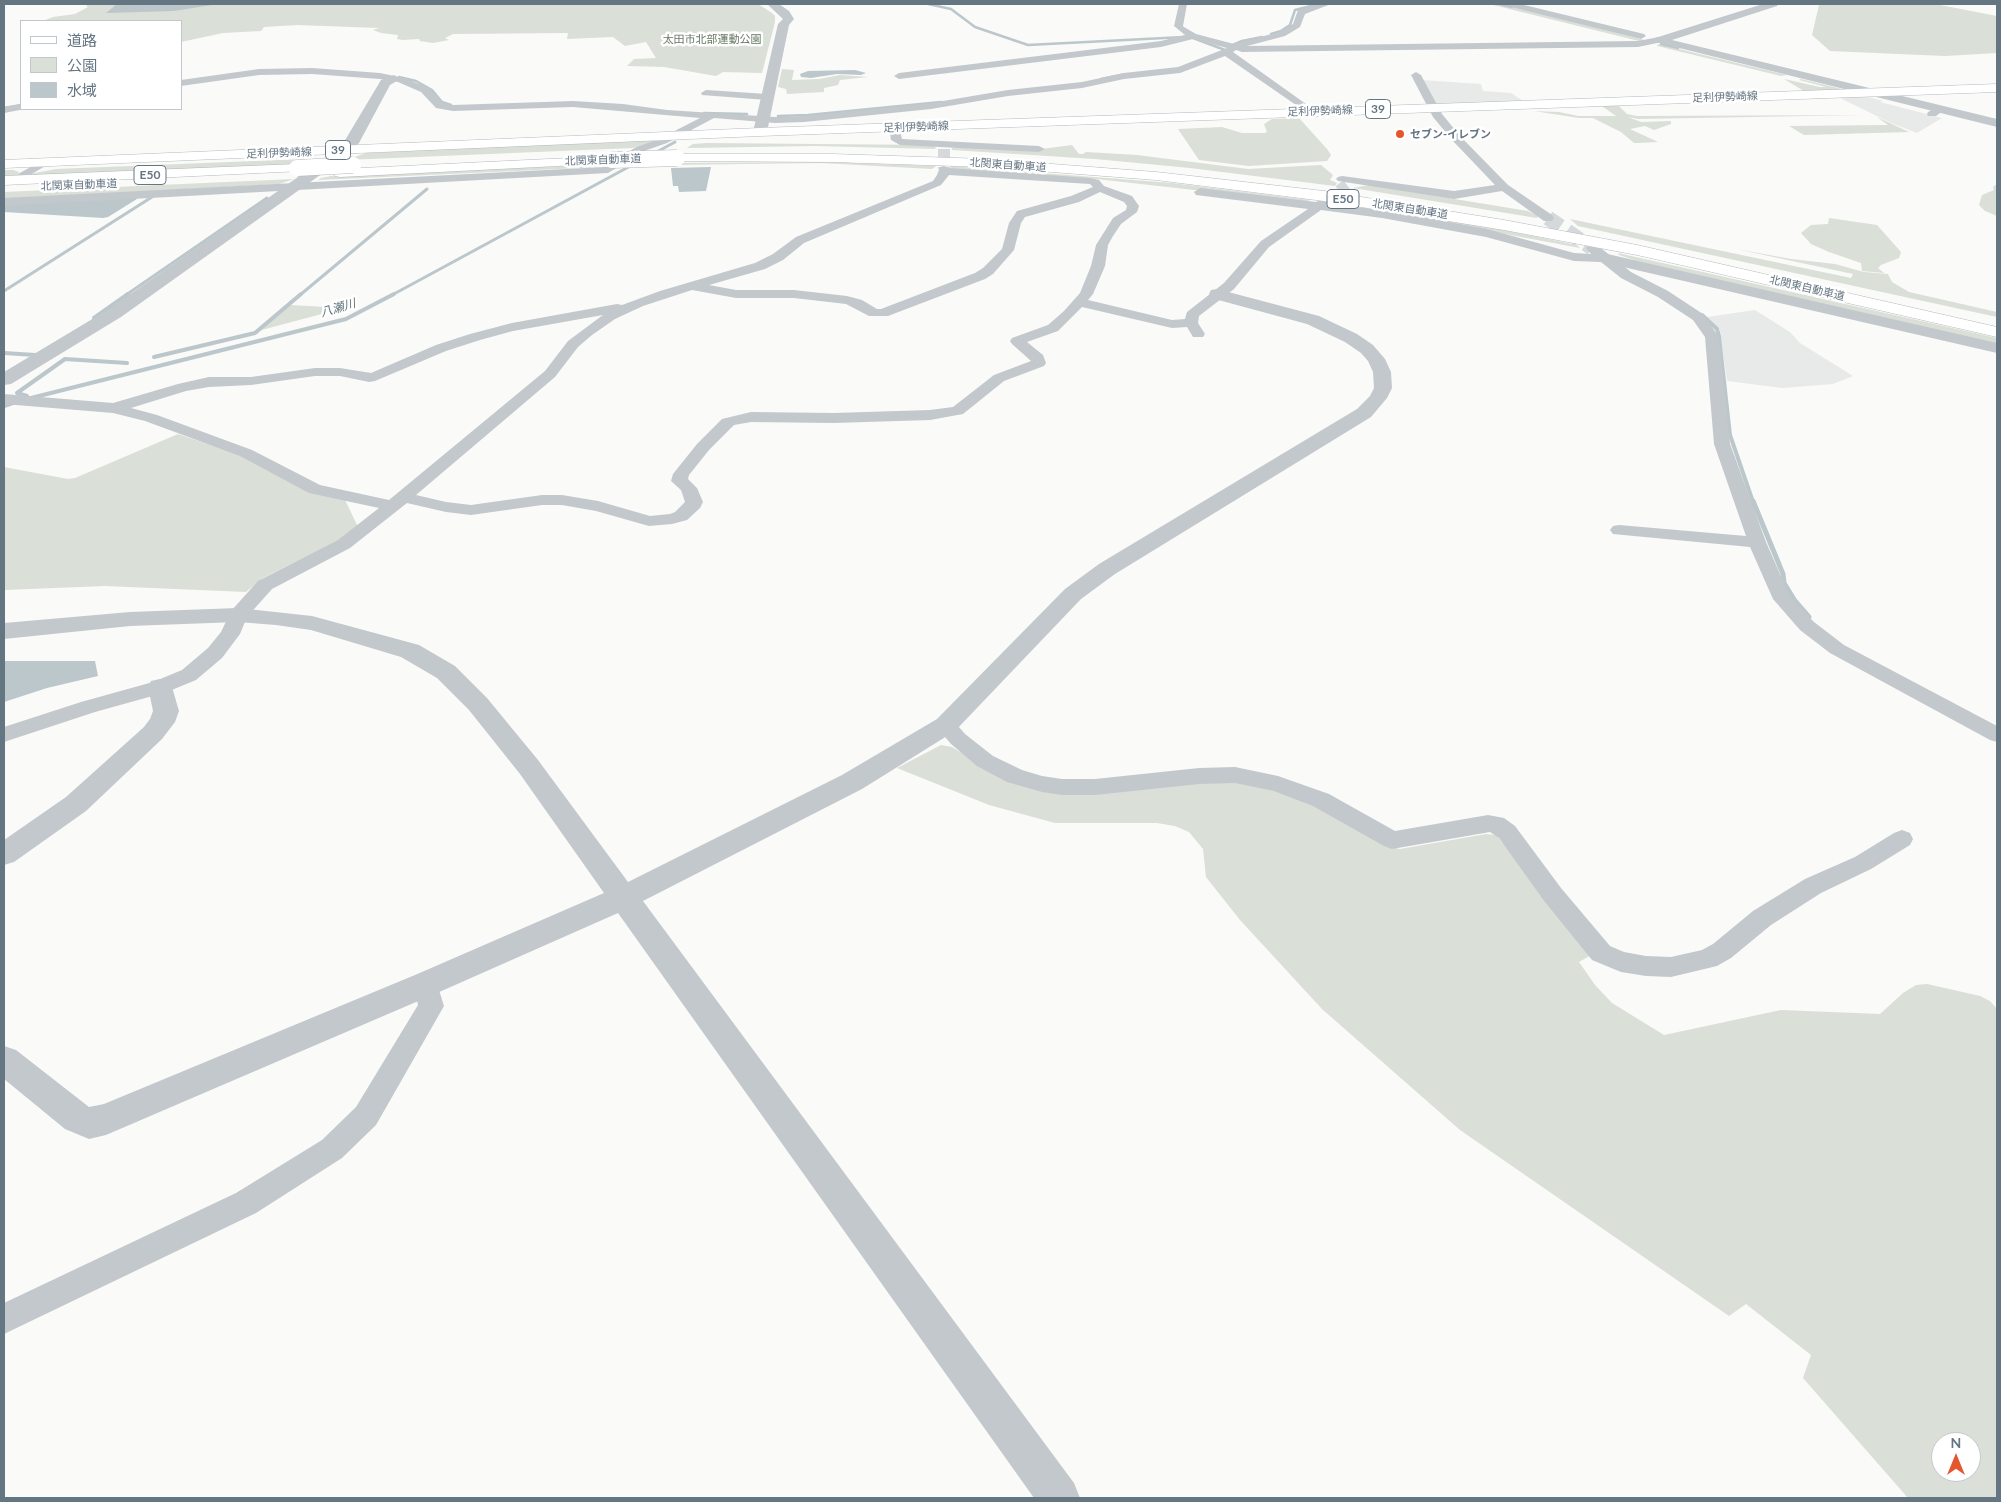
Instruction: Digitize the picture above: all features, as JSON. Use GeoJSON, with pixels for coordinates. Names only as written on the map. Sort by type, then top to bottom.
{"type":"FeatureCollection","features":[{"type":"Feature","properties":{"kind":"main road","name":"足利伊勢崎線"},"geometry":{"type":"LineString","coordinates":[[4,157],[673,136],[761,126],[946,126],[1997,88]]}},
{"type":"Feature","properties":{"kind":"main road","name":"足利伊勢崎線"},"geometry":{"type":"LineString","coordinates":[[4,164],[349,146]]}},
{"type":"Feature","properties":{"kind":"main road","name":"北関東自動車道"},"geometry":{"type":"LineString","coordinates":[[4,188],[293,177],[347,169],[618,156],[851,152],[988,156],[1120,166],[1272,182],[1437,205],[1702,256],[1997,323]]}},
{"type":"Feature","properties":{"kind":"main road","name":"北関東自動車道"},"geometry":{"type":"LineString","coordinates":[[681,155],[841,158],[996,164],[1156,176],[1324,196],[1486,222],[1637,250],[1997,332]]}},
{"type":"Feature","properties":{"kind":"main road","name":"北関東自動車道"},"geometry":{"type":"LineString","coordinates":[[4,181],[293,177]]}},
{"type":"Feature","properties":{"kind":"street"},"geometry":{"type":"LineString","coordinates":[[761,126],[784,24],[789,19],[785,13],[772,4]]}},
{"type":"Feature","properties":{"kind":"street"},"geometry":{"type":"LineString","coordinates":[[1183,4],[1178,26],[1193,36],[1228,48],[1249,50],[1638,44],[1659,40],[1773,4]]}},
{"type":"Feature","properties":{"kind":"street"},"geometry":{"type":"LineString","coordinates":[[182,83],[250,73],[295,70],[394,79],[418,87],[429,94],[437,104],[447,108],[567,104],[623,107],[672,114],[712,115],[761,126],[804,119],[931,106],[1008,93],[1082,85],[1124,76],[1180,70],[1228,48],[1282,34],[1297,25],[1301,12],[1327,4]]}},
{"type":"Feature","properties":{"kind":"street"},"geometry":{"type":"LineString","coordinates":[[1510,4],[1872,92],[1935,111],[1997,123]]}},
{"type":"Feature","properties":{"kind":"street"},"geometry":{"type":"LineString","coordinates":[[899,76],[1161,44],[1193,36]]}},
{"type":"Feature","properties":{"kind":"street"},"geometry":{"type":"LineString","coordinates":[[1228,48],[1310,112]]}},
{"type":"Feature","properties":{"kind":"street"},"geometry":{"type":"LineString","coordinates":[[1416,75],[1437,115],[1456,138],[1504,187],[1548,218]]}},
{"type":"Feature","properties":{"kind":"street"},"geometry":{"type":"LineString","coordinates":[[4,380],[115,313],[293,177],[349,146],[385,83],[394,79]]}},
{"type":"Feature","properties":{"kind":"street"},"geometry":{"type":"LineString","coordinates":[[706,92],[767,97]]}},
{"type":"Feature","properties":{"kind":"street"},"geometry":{"type":"LineString","coordinates":[[4,110],[20,107]]}},
{"type":"Feature","properties":{"kind":"street"},"geometry":{"type":"LineString","coordinates":[[4,202],[293,177],[608,170],[640,149],[673,136],[712,115]]}},
{"type":"Feature","properties":{"kind":"street"},"geometry":{"type":"LineString","coordinates":[[944,146],[946,126]]}},
{"type":"Feature","properties":{"kind":"street"},"geometry":{"type":"LineString","coordinates":[[894,127],[898,142],[944,146],[1039,148]]}},
{"type":"Feature","properties":{"kind":"street"},"geometry":{"type":"LineString","coordinates":[[24,174],[45,162]]}},
{"type":"Feature","properties":{"kind":"street"},"geometry":{"type":"LineString","coordinates":[[4,735],[88,707],[160,687],[189,675],[206,662],[230,634],[238,615],[252,597],[265,585],[344,544],[399,501],[550,374],[568,350],[586,332],[624,309],[692,285],[760,266],[778,257],[800,240],[938,183],[944,170],[1090,181],[1095,182],[1100,188],[1128,199],[1133,206],[1133,210],[1117,221],[1102,245],[1098,266],[1086,294],[1053,328],[1017,341],[1035,355],[1039,363],[999,378],[958,411],[911,416],[834,418],[751,417],[728,422],[703,446],[681,474],[680,481],[689,488],[694,502],[691,508],[672,519],[648,522],[598,506],[562,500],[542,500],[471,510],[399,501],[315,489],[246,453],[152,418],[114,408],[9,399]]}},
{"type":"Feature","properties":{"kind":"street"},"geometry":{"type":"LineString","coordinates":[[1347,182],[1454,195],[1504,187]]}},
{"type":"Feature","properties":{"kind":"street"},"geometry":{"type":"LineString","coordinates":[[692,285],[706,290],[736,294],[794,294],[847,300],[857,303],[874,313],[883,313],[980,276],[988,271],[1008,250],[1014,223],[1027,211],[1075,199],[1100,188]]}},
{"type":"Feature","properties":{"kind":"street"},"geometry":{"type":"LineString","coordinates":[[1200,192],[1322,204],[1442,224],[1504,237],[1574,256],[1597,253],[1997,348]]}},
{"type":"Feature","properties":{"kind":"street"},"geometry":{"type":"LineString","coordinates":[[1078,302],[1195,329],[1192,315],[1238,276],[1256,252],[1322,204]]}},
{"type":"Feature","properties":{"kind":"street"},"geometry":{"type":"LineString","coordinates":[[1597,253],[1626,275],[1678,302],[1698,318],[1712,337],[1722,444],[1758,542],[1782,599],[1807,626],[1837,649],[1997,735]]}},
{"type":"Feature","properties":{"kind":"street"},"geometry":{"type":"LineString","coordinates":[[4,1060],[77,1118],[89,1123],[116,1115],[426,984],[622,898],[852,782],[946,725],[1073,594],[1107,568],[1364,413],[1378,398],[1383,388],[1382,372],[1376,359],[1367,349],[1352,338],[1313,320],[1217,294]]}},
{"type":"Feature","properties":{"kind":"street"},"geometry":{"type":"LineString","coordinates":[[114,408],[203,382],[251,381],[315,372],[340,372],[369,378],[375,377],[441,348],[475,337],[512,327],[611,308],[624,309]]}},
{"type":"Feature","properties":{"kind":"street"},"geometry":{"type":"LineString","coordinates":[[1619,530],[1758,542]]}},
{"type":"Feature","properties":{"kind":"street"},"geometry":{"type":"LineString","coordinates":[[4,631],[130,619],[238,615],[312,623],[353,634],[410,652],[446,672],[478,704],[529,767],[622,898],[1059,1498]]}},
{"type":"Feature","properties":{"kind":"street"},"geometry":{"type":"LineString","coordinates":[[4,854],[76,804],[153,733],[162,722],[166,711],[160,687]]}},
{"type":"Feature","properties":{"kind":"street"},"geometry":{"type":"LineString","coordinates":[[946,725],[958,739],[985,761],[1015,776],[1042,784],[1062,787],[1095,787],[1199,776],[1236,775],[1278,784],[1313,796],[1392,840],[1398,841],[1488,823],[1496,824],[1507,832],[1553,895],[1601,953],[1621,962],[1646,966],[1671,967],[1708,959],[1722,951],[1762,918],[1813,886],[1863,863],[1902,839]]}},
{"type":"Feature","properties":{"kind":"street"},"geometry":{"type":"LineString","coordinates":[[4,1319],[246,1203],[332,1149],[366,1116],[431,1006],[426,984]]}},
{"type":"Feature","properties":{"kind":"shaded area"},"geometry":{"type":"Polygon","coordinates":[[[1422,80],[1481,84],[1483,91],[1511,93],[1523,101],[1432,103],[1422,80]]]}},
{"type":"Feature","properties":{"kind":"shaded area"},"geometry":{"type":"Polygon","coordinates":[[[1861,95],[1883,101],[1880,102],[1942,118],[1917,133],[1891,123],[1838,97],[1861,95]]]}},
{"type":"Feature","properties":{"kind":"shaded area"},"geometry":{"type":"Polygon","coordinates":[[[1755,310],[1790,332],[1800,343],[1853,376],[1833,384],[1782,388],[1727,381],[1720,330],[1707,317],[1755,310]]]}},
{"type":"Feature","properties":{"kind":"green space","name":"太田市北部運動公園"},"geometry":{"type":"Polygon","coordinates":[[[89,4],[758,4],[775,16],[775,22],[762,73],[723,72],[716,76],[664,67],[627,66],[634,59],[656,58],[646,42],[625,46],[613,37],[567,39],[568,33],[453,34],[445,38],[449,40],[433,43],[420,41],[419,39],[397,39],[398,35],[373,30],[379,28],[297,25],[264,27],[261,31],[223,33],[182,42],[182,20],[46,20],[75,14],[88,7],[86,6],[89,4]]]}},
{"type":"Feature","properties":{"kind":"green space"},"geometry":{"type":"Polygon","coordinates":[[[1489,4],[1497,4],[1561,18],[1648,41],[1643,42],[1489,4]]]}},
{"type":"Feature","properties":{"kind":"green space"},"geometry":{"type":"Polygon","coordinates":[[[1817,4],[1935,4],[1997,16],[1997,53],[1945,56],[1830,51],[1812,35],[1819,5],[1817,4]]]}},
{"type":"Feature","properties":{"kind":"green space"},"geometry":{"type":"Polygon","coordinates":[[[1658,44],[1787,75],[1781,76],[1657,46],[1658,44]]]}},
{"type":"Feature","properties":{"kind":"green space"},"geometry":{"type":"Polygon","coordinates":[[[782,69],[794,70],[792,80],[819,79],[840,75],[868,77],[840,80],[838,85],[824,88],[824,92],[787,94],[786,89],[778,87],[782,69]]]}},
{"type":"Feature","properties":{"kind":"green space"},"geometry":{"type":"Polygon","coordinates":[[[1784,79],[1826,87],[1799,80],[1801,79],[1846,90],[1804,91],[1784,79]]]}},
{"type":"Feature","properties":{"kind":"green space"},"geometry":{"type":"Polygon","coordinates":[[[1621,103],[1624,106],[1619,106],[1627,114],[1637,116],[1866,115],[1638,119],[1628,117],[1641,122],[1671,121],[1671,124],[1654,130],[1645,126],[1630,129],[1658,142],[1634,143],[1621,132],[1593,118],[1579,118],[1534,111],[1559,112],[1578,116],[1616,116],[1599,104],[1621,103]]]}},
{"type":"Feature","properties":{"kind":"green space"},"geometry":{"type":"Polygon","coordinates":[[[1877,117],[1909,132],[1804,135],[1789,126],[1888,125],[1877,117]]]}},
{"type":"Feature","properties":{"kind":"green space"},"geometry":{"type":"Polygon","coordinates":[[[1299,118],[1331,155],[1327,161],[1249,166],[1199,160],[1178,129],[1222,127],[1242,133],[1265,133],[1267,132],[1264,124],[1272,119],[1299,118]]]}},
{"type":"Feature","properties":{"kind":"green space"},"geometry":{"type":"Polygon","coordinates":[[[661,139],[632,148],[346,160],[366,153],[661,139]]]}},
{"type":"Feature","properties":{"kind":"green space"},"geometry":{"type":"Polygon","coordinates":[[[693,144],[929,145],[936,147],[935,149],[816,146],[687,148],[693,144]]]}},
{"type":"Feature","properties":{"kind":"green space"},"geometry":{"type":"Polygon","coordinates":[[[1072,145],[1079,154],[1086,152],[1137,155],[1248,169],[1321,165],[1333,175],[1330,180],[1337,183],[1335,186],[1190,168],[1095,159],[952,150],[952,148],[957,147],[1042,149],[1072,145]]]}},
{"type":"Feature","properties":{"kind":"green space"},"geometry":{"type":"Polygon","coordinates":[[[304,159],[315,161],[302,164],[4,177],[4,170],[13,170],[19,172],[18,174],[29,174],[56,169],[304,159]]]}},
{"type":"Feature","properties":{"kind":"green space"},"geometry":{"type":"Polygon","coordinates":[[[819,162],[936,166],[932,169],[821,163],[670,165],[666,163],[819,162]]]}},
{"type":"Feature","properties":{"kind":"green space"},"geometry":{"type":"Polygon","coordinates":[[[609,164],[603,167],[318,180],[331,176],[609,164]]]}},
{"type":"Feature","properties":{"kind":"green space"},"geometry":{"type":"Polygon","coordinates":[[[951,166],[1172,183],[1311,200],[1302,202],[1096,179],[954,170],[950,168],[951,166]]]}},
{"type":"Feature","properties":{"kind":"green space"},"geometry":{"type":"Polygon","coordinates":[[[294,179],[279,184],[4,199],[4,192],[294,179]]]}},
{"type":"Feature","properties":{"kind":"green space"},"geometry":{"type":"Polygon","coordinates":[[[1997,184],[1997,216],[1985,211],[1979,205],[1982,195],[1994,190],[1993,187],[1997,184]]]}},
{"type":"Feature","properties":{"kind":"green space"},"geometry":{"type":"Polygon","coordinates":[[[1369,185],[1528,211],[1538,216],[1537,218],[1353,188],[1369,185]]]}},
{"type":"Feature","properties":{"kind":"green space"},"geometry":{"type":"Polygon","coordinates":[[[1332,203],[1504,230],[1577,245],[1580,248],[1441,222],[1328,205],[1332,203]]]}},
{"type":"Feature","properties":{"kind":"green space"},"geometry":{"type":"Polygon","coordinates":[[[1829,218],[1877,225],[1901,252],[1899,258],[1878,268],[1884,273],[1862,271],[1861,263],[1811,244],[1801,233],[1811,225],[1828,224],[1829,218]]]}},
{"type":"Feature","properties":{"kind":"green space"},"geometry":{"type":"Polygon","coordinates":[[[1570,219],[1851,278],[1853,274],[1736,249],[1791,259],[1835,264],[1864,272],[1888,274],[1892,282],[1909,292],[1997,312],[1997,317],[1578,226],[1570,219]]]}},
{"type":"Feature","properties":{"kind":"green space"},"geometry":{"type":"Polygon","coordinates":[[[1618,253],[1997,338],[1997,344],[1637,261],[1618,253]]]}},
{"type":"Feature","properties":{"kind":"green space"},"geometry":{"type":"Polygon","coordinates":[[[290,305],[344,308],[258,331],[290,305]]]}},
{"type":"Feature","properties":{"kind":"green space"},"geometry":{"type":"Polygon","coordinates":[[[178,434],[240,455],[345,500],[358,527],[345,537],[263,578],[246,592],[105,586],[4,590],[4,467],[68,479],[75,478],[178,434]]]}},
{"type":"Feature","properties":{"kind":"green space"},"geometry":{"type":"Polygon","coordinates":[[[941,745],[952,747],[1001,777],[1043,792],[1082,794],[1237,779],[1322,800],[1384,845],[1400,849],[1486,834],[1496,835],[1593,954],[1579,962],[1595,985],[1612,1003],[1664,1035],[1781,1010],[1880,1014],[1903,993],[1916,985],[1927,984],[1980,996],[1990,1001],[1997,1009],[1997,1498],[1908,1498],[1803,1378],[1811,1355],[1746,1304],[1729,1316],[1460,1130],[1322,1009],[1240,920],[1206,877],[1203,849],[1189,832],[1175,826],[1157,823],[1055,823],[989,805],[897,768],[941,745]]]}},
{"type":"Feature","properties":{"kind":"water"},"geometry":{"type":"Polygon","coordinates":[[[117,4],[218,4],[174,11],[106,13],[117,4]]]}},
{"type":"Feature","properties":{"kind":"water"},"geometry":{"type":"Polygon","coordinates":[[[855,70],[866,73],[861,75],[837,74],[811,78],[801,77],[800,74],[808,71],[855,70]]]}},
{"type":"Feature","properties":{"kind":"water"},"geometry":{"type":"Polygon","coordinates":[[[711,167],[706,191],[679,192],[678,186],[673,186],[671,168],[711,167]]]}},
{"type":"Feature","properties":{"kind":"water"},"geometry":{"type":"Polygon","coordinates":[[[136,198],[108,217],[103,218],[4,212],[4,204],[136,198]]]}},
{"type":"Feature","properties":{"kind":"water"},"geometry":{"type":"Polygon","coordinates":[[[4,661],[95,661],[98,676],[47,688],[4,702],[4,661]]]}},
{"type":"Feature","properties":{"kind":"waterway"},"geometry":{"type":"LineString","coordinates":[[928,4],[951,9],[975,27],[1028,45],[1184,37]]}},
{"type":"Feature","properties":{"kind":"waterway"},"geometry":{"type":"LineString","coordinates":[[1271,34],[1281,31],[1290,25],[1295,10],[1319,4]]}},
{"type":"Feature","properties":{"kind":"waterway"},"geometry":{"type":"LineString","coordinates":[[1500,4],[1512,7]]}},
{"type":"Feature","properties":{"kind":"waterway"},"geometry":{"type":"LineString","coordinates":[[1228,47],[1242,41],[1262,37]]}},
{"type":"Feature","properties":{"kind":"waterway"},"geometry":{"type":"LineString","coordinates":[[1193,38],[1225,50]]}},
{"type":"Feature","properties":{"kind":"waterway"},"geometry":{"type":"LineString","coordinates":[[1661,44],[1678,48]]}},
{"type":"Feature","properties":{"kind":"waterway"},"geometry":{"type":"LineString","coordinates":[[1101,79],[1126,74]]}},
{"type":"Feature","properties":{"kind":"waterway"},"geometry":{"type":"LineString","coordinates":[[399,77],[416,81],[432,90],[442,102],[451,105]]}},
{"type":"Feature","properties":{"kind":"waterway"},"geometry":{"type":"LineString","coordinates":[[778,116],[808,115],[941,102]]}},
{"type":"Feature","properties":{"kind":"waterway"},"geometry":{"type":"LineString","coordinates":[[4,108],[20,105]]}},
{"type":"Feature","properties":{"kind":"waterway","name":"八瀬川"},"geometry":{"type":"LineString","coordinates":[[704,113],[747,114]]}},
{"type":"Feature","properties":{"kind":"waterway","name":"八瀬川"},"geometry":{"type":"LineString","coordinates":[[653,154],[675,142]]}},
{"type":"Feature","properties":{"kind":"waterway","name":"八瀬川"},"geometry":{"type":"LineString","coordinates":[[392,295],[634,164]]}},
{"type":"Feature","properties":{"kind":"waterway"},"geometry":{"type":"LineString","coordinates":[[300,295],[427,189]]}},
{"type":"Feature","properties":{"kind":"waterway"},"geometry":{"type":"LineString","coordinates":[[4,291],[152,197]]}},
{"type":"Feature","properties":{"kind":"waterway"},"geometry":{"type":"LineString","coordinates":[[126,295],[267,198]]}},
{"type":"Feature","properties":{"kind":"waterway"},"geometry":{"type":"LineString","coordinates":[[94,318],[128,294]]}},
{"type":"Feature","properties":{"kind":"waterway"},"geometry":{"type":"LineString","coordinates":[[154,357],[255,333],[301,294]]}},
{"type":"Feature","properties":{"kind":"waterway","name":"八瀬川"},"geometry":{"type":"LineString","coordinates":[[27,399],[346,319],[394,294]]}},
{"type":"Feature","properties":{"kind":"waterway"},"geometry":{"type":"LineString","coordinates":[[1702,315],[1717,329],[1719,336],[1730,435],[1753,502]]}},
{"type":"Feature","properties":{"kind":"waterway"},"geometry":{"type":"LineString","coordinates":[[4,353],[35,355]]}},
{"type":"Feature","properties":{"kind":"waterway"},"geometry":{"type":"LineString","coordinates":[[27,396],[17,393],[65,359],[127,363]]}},
{"type":"Feature","properties":{"kind":"waterway","name":"八瀬川"},"geometry":{"type":"LineString","coordinates":[[4,406],[16,402]]}},
{"type":"Feature","properties":{"kind":"waterway"},"geometry":{"type":"LineString","coordinates":[[1753,501],[1783,574],[1784,583],[1795,601],[1809,617]]}},
{"type":"Feature","properties":{"kind":"tunnel"},"geometry":{"type":"LineString","coordinates":[[944,149],[944,169]]}},
{"type":"Feature","properties":{"kind":"tunnel"},"geometry":{"type":"LineString","coordinates":[[1325,202],[1347,185]]}},
{"type":"Feature","properties":{"kind":"tunnel"},"geometry":{"type":"LineString","coordinates":[[1548,218],[1592,248]]}},
{"type":"Feature","properties":{"kind":"place","name":"セブン-イレブン"},"geometry":{"type":"Point","coordinates":[1400,134]}}]}
